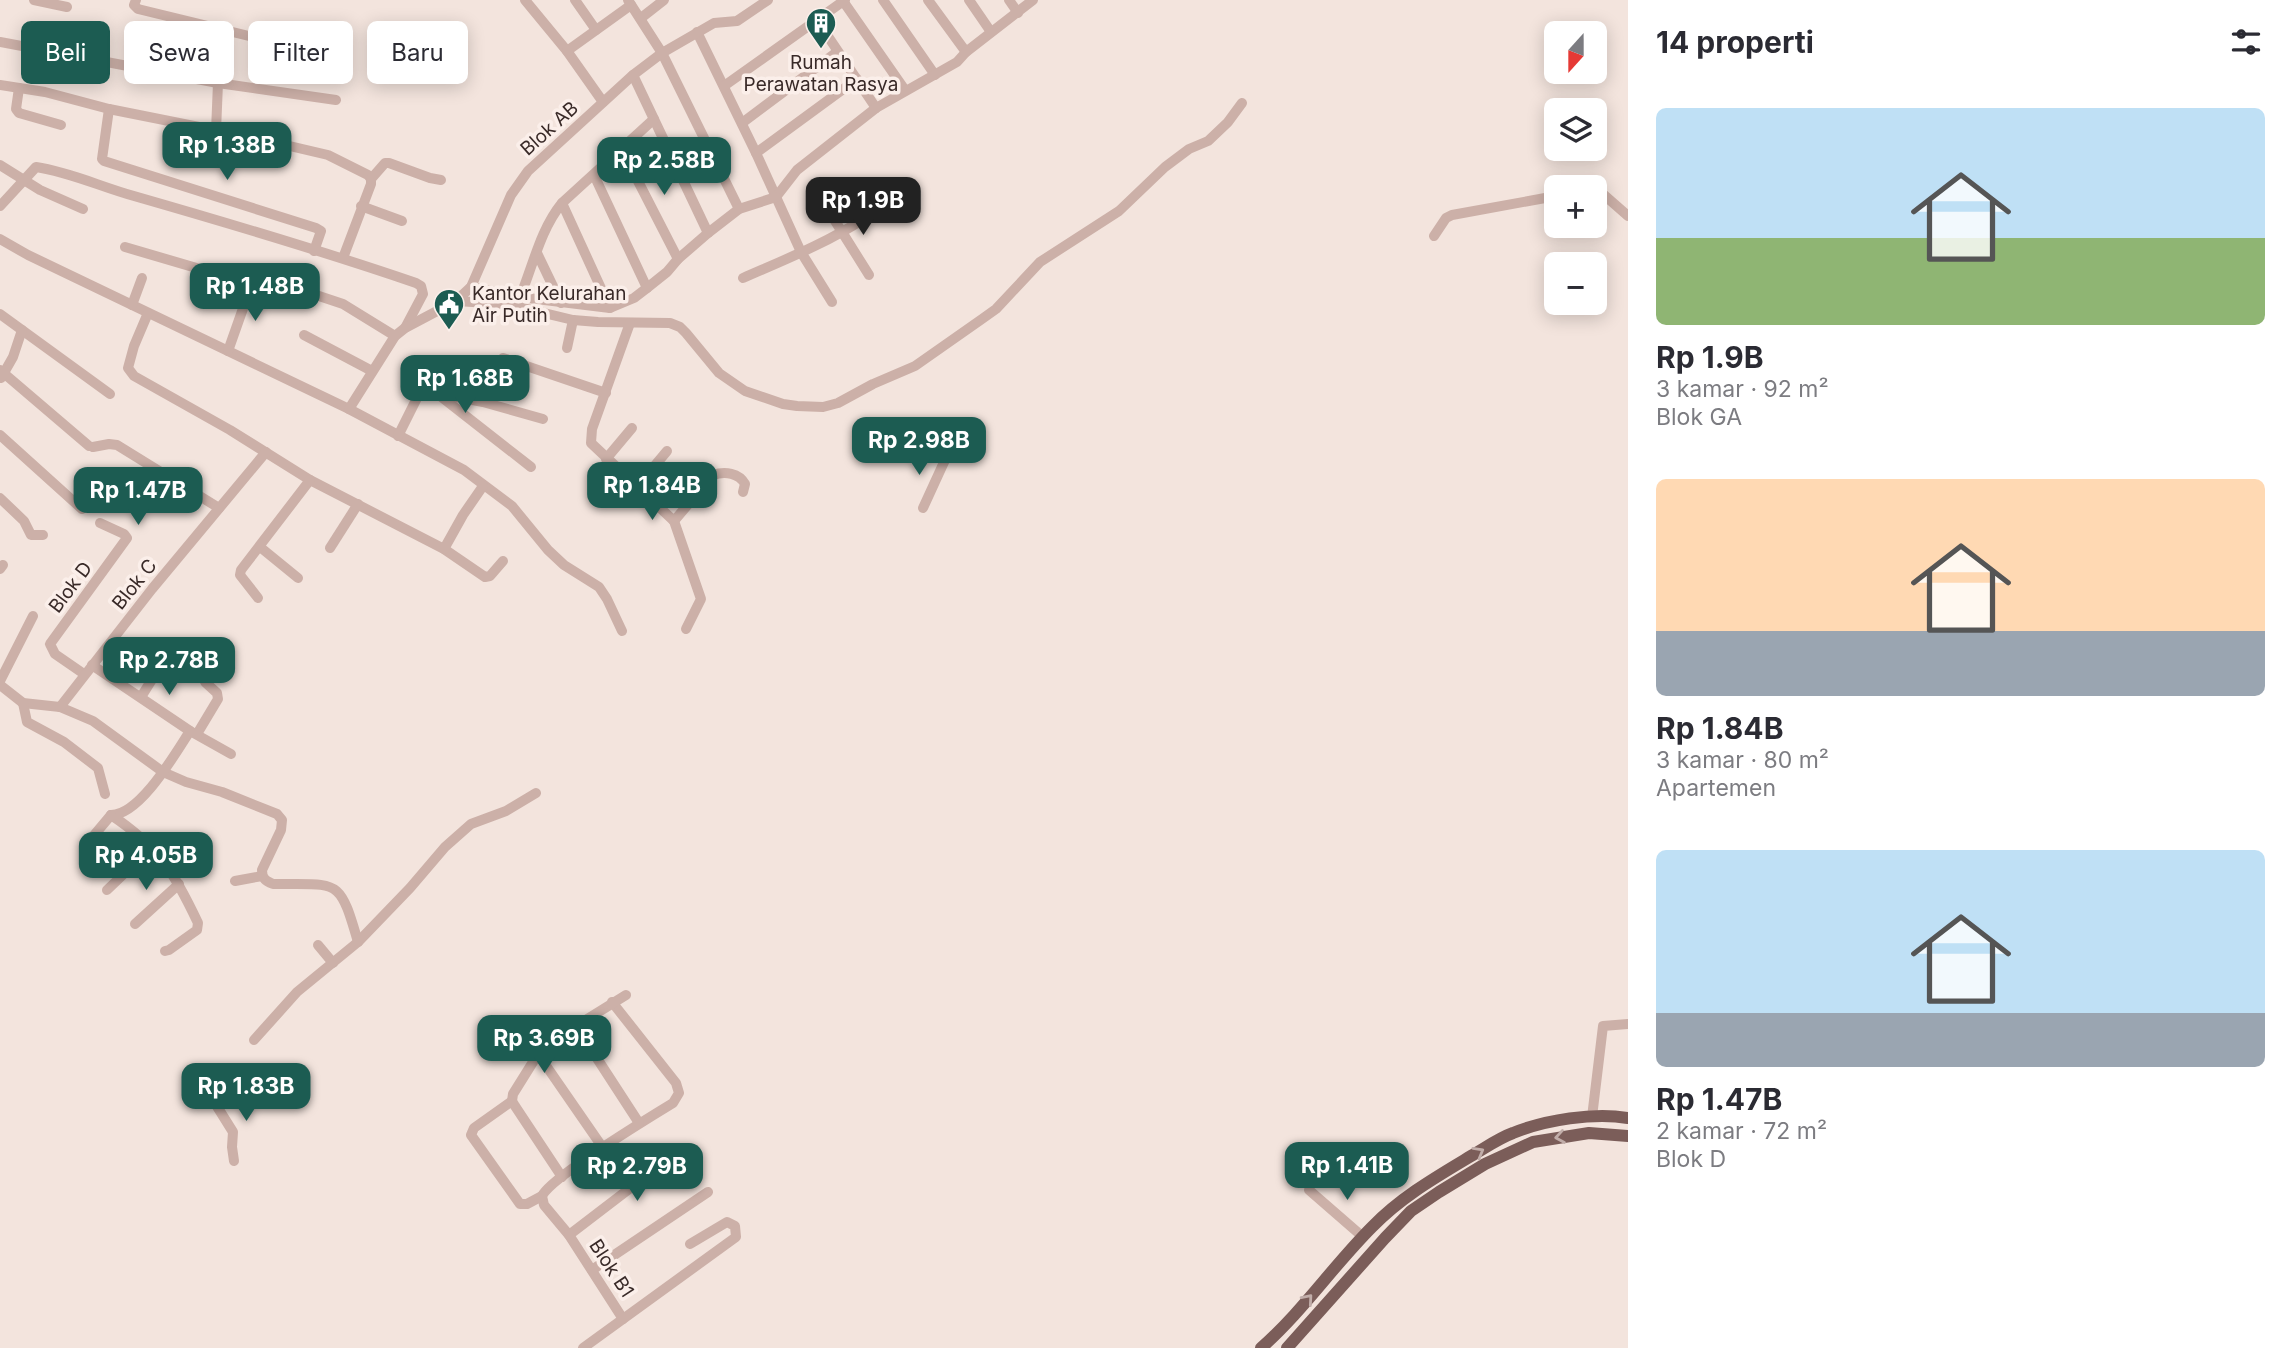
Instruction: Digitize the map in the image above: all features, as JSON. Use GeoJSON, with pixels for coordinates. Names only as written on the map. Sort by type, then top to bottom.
{"type":"FeatureCollection","features":[{"type":"Feature","properties":{"kind":"main road"},"geometry":{"type":"LineString","coordinates":[[1261,1348],[1287,1324],[1363,1237],[1414,1191],[1511,1133],[1546,1123],[1592,1117],[1628,1118]]}},
{"type":"Feature","properties":{"kind":"main road"},"geometry":{"type":"LineString","coordinates":[[1287,1348],[1411,1211],[1439,1192],[1485,1164],[1533,1142],[1588,1133],[1628,1136]]}},
{"type":"Feature","properties":{"kind":"street"},"geometry":{"type":"LineString","coordinates":[[34,0],[67,7]]}},
{"type":"Feature","properties":{"kind":"street"},"geometry":{"type":"LineString","coordinates":[[136,0],[134,5],[138,9],[248,36]]}},
{"type":"Feature","properties":{"kind":"street"},"geometry":{"type":"LineString","coordinates":[[525,0],[567,51],[603,102]]}},
{"type":"Feature","properties":{"kind":"street"},"geometry":{"type":"LineString","coordinates":[[575,0],[596,30]]}},
{"type":"Feature","properties":{"kind":"street"},"geometry":{"type":"LineString","coordinates":[[641,18],[664,0]]}},
{"type":"Feature","properties":{"kind":"street","name":"Blok AB"},"geometry":{"type":"LineString","coordinates":[[471,287],[511,195],[528,171],[633,75],[662,53],[714,23],[737,21],[768,0]]}},
{"type":"Feature","properties":{"kind":"street"},"geometry":{"type":"LineString","coordinates":[[724,86],[844,0],[905,90]]}},
{"type":"Feature","properties":{"kind":"street"},"geometry":{"type":"LineString","coordinates":[[883,0],[935,75]]}},
{"type":"Feature","properties":{"kind":"street"},"geometry":{"type":"LineString","coordinates":[[928,0],[966,52]]}},
{"type":"Feature","properties":{"kind":"street"},"geometry":{"type":"LineString","coordinates":[[969,0],[991,32]]}},
{"type":"Feature","properties":{"kind":"street"},"geometry":{"type":"LineString","coordinates":[[1009,0],[1018,13]]}},
{"type":"Feature","properties":{"kind":"street"},"geometry":{"type":"LineString","coordinates":[[349,409],[395,336],[456,301],[471,287],[520,297],[610,308],[634,298],[739,209],[776,197],[797,170],[876,108],[957,62],[1033,0]]}},
{"type":"Feature","properties":{"kind":"street"},"geometry":{"type":"LineString","coordinates":[[567,51],[630,2],[662,53],[739,209]]}},
{"type":"Feature","properties":{"kind":"street"},"geometry":{"type":"LineString","coordinates":[[817,20],[876,108]]}},
{"type":"Feature","properties":{"kind":"street"},"geometry":{"type":"LineString","coordinates":[[697,32],[757,153],[801,252],[832,302]]}},
{"type":"Feature","properties":{"kind":"street"},"geometry":{"type":"LineString","coordinates":[[0,42],[124,65]]}},
{"type":"Feature","properties":{"kind":"street"},"geometry":{"type":"LineString","coordinates":[[742,123],[837,52]]}},
{"type":"Feature","properties":{"kind":"street"},"geometry":{"type":"LineString","coordinates":[[633,75],[708,233]]}},
{"type":"Feature","properties":{"kind":"street"},"geometry":{"type":"LineString","coordinates":[[757,153],[857,79]]}},
{"type":"Feature","properties":{"kind":"street"},"geometry":{"type":"LineString","coordinates":[[216,131],[218,84]]}},
{"type":"Feature","properties":{"kind":"street"},"geometry":{"type":"LineString","coordinates":[[225,84],[336,100]]}},
{"type":"Feature","properties":{"kind":"street"},"geometry":{"type":"LineString","coordinates":[[0,85],[45,92],[109,109],[328,155],[371,179]]}},
{"type":"Feature","properties":{"kind":"street"},"geometry":{"type":"LineString","coordinates":[[19,88],[16,109],[19,113],[61,125]]}},
{"type":"Feature","properties":{"kind":"street"},"geometry":{"type":"LineString","coordinates":[[456,301],[506,304],[573,320],[630,323],[662,321],[680,327],[719,373],[745,391],[790,405],[823,407],[838,403],[873,384],[915,367],[989,314],[1040,262],[1119,211],[1189,149],[1208,141],[1228,122],[1242,103]]}},
{"type":"Feature","properties":{"kind":"street"},"geometry":{"type":"LineString","coordinates":[[109,109],[102,159],[104,161],[321,230],[314,251]]}},
{"type":"Feature","properties":{"kind":"street"},"geometry":{"type":"LineString","coordinates":[[520,297],[545,229],[562,203],[653,119]]}},
{"type":"Feature","properties":{"kind":"street"},"geometry":{"type":"LineString","coordinates":[[622,150],[678,259]]}},
{"type":"Feature","properties":{"kind":"street"},"geometry":{"type":"LineString","coordinates":[[343,258],[371,179],[385,163],[441,180]]}},
{"type":"Feature","properties":{"kind":"street"},"geometry":{"type":"LineString","coordinates":[[0,165],[22,181],[83,209]]}},
{"type":"Feature","properties":{"kind":"street"},"geometry":{"type":"LineString","coordinates":[[0,206],[38,167],[214,219],[416,283],[421,286],[423,294],[405,328]]}},
{"type":"Feature","properties":{"kind":"street"},"geometry":{"type":"LineString","coordinates":[[594,175],[647,288]]}},
{"type":"Feature","properties":{"kind":"street"},"geometry":{"type":"LineString","coordinates":[[743,278],[841,232],[876,210],[907,184]]}},
{"type":"Feature","properties":{"kind":"street"},"geometry":{"type":"LineString","coordinates":[[1434,236],[1442,223],[1452,215],[1544,197]]}},
{"type":"Feature","properties":{"kind":"street"},"geometry":{"type":"LineString","coordinates":[[1607,198],[1628,216]]}},
{"type":"Feature","properties":{"kind":"street"},"geometry":{"type":"LineString","coordinates":[[562,203],[610,308]]}},
{"type":"Feature","properties":{"kind":"street"},"geometry":{"type":"LineString","coordinates":[[362,206],[402,221]]}},
{"type":"Feature","properties":{"kind":"street"},"geometry":{"type":"LineString","coordinates":[[832,216],[869,275]]}},
{"type":"Feature","properties":{"kind":"street"},"geometry":{"type":"LineString","coordinates":[[0,239],[28,255],[349,409],[464,470],[512,506],[564,565],[599,587],[612,607],[622,631]]}},
{"type":"Feature","properties":{"kind":"street"},"geometry":{"type":"LineString","coordinates":[[125,247],[278,292]]}},
{"type":"Feature","properties":{"kind":"street"},"geometry":{"type":"LineString","coordinates":[[537,253],[561,303]]}},
{"type":"Feature","properties":{"kind":"street"},"geometry":{"type":"LineString","coordinates":[[132,305],[142,278]]}},
{"type":"Feature","properties":{"kind":"street"},"geometry":{"type":"LineString","coordinates":[[228,351],[252,284]]}},
{"type":"Feature","properties":{"kind":"street"},"geometry":{"type":"LineString","coordinates":[[316,295],[343,304],[395,336]]}},
{"type":"Feature","properties":{"kind":"street"},"geometry":{"type":"LineString","coordinates":[[148,313],[134,346],[128,368],[131,373],[310,480],[444,549],[488,578],[503,561]]}},
{"type":"Feature","properties":{"kind":"street"},"geometry":{"type":"LineString","coordinates":[[0,314],[110,394]]}},
{"type":"Feature","properties":{"kind":"street"},"geometry":{"type":"LineString","coordinates":[[567,348],[573,320]]}},
{"type":"Feature","properties":{"kind":"street"},"geometry":{"type":"LineString","coordinates":[[630,323],[590,437],[591,443],[674,520],[702,599],[685,629]]}},
{"type":"Feature","properties":{"kind":"street"},"geometry":{"type":"LineString","coordinates":[[22,330],[1,374],[91,446],[117,445],[219,508]]}},
{"type":"Feature","properties":{"kind":"street"},"geometry":{"type":"LineString","coordinates":[[304,335],[372,371]]}},
{"type":"Feature","properties":{"kind":"street"},"geometry":{"type":"LineString","coordinates":[[503,358],[607,393]]}},
{"type":"Feature","properties":{"kind":"street"},"geometry":{"type":"LineString","coordinates":[[398,436],[418,392],[425,390],[483,402],[543,419]]}},
{"type":"Feature","properties":{"kind":"street"},"geometry":{"type":"LineString","coordinates":[[437,393],[531,467]]}},
{"type":"Feature","properties":{"kind":"street"},"geometry":{"type":"LineString","coordinates":[[606,459],[632,428]]}},
{"type":"Feature","properties":{"kind":"street"},"geometry":{"type":"LineString","coordinates":[[0,435],[82,509]]}},
{"type":"Feature","properties":{"kind":"street"},"geometry":{"type":"LineString","coordinates":[[637,487],[667,451]]}},
{"type":"Feature","properties":{"kind":"street","name":"Blok C"},"geometry":{"type":"LineString","coordinates":[[60,707],[92,664],[266,452]]}},
{"type":"Feature","properties":{"kind":"street"},"geometry":{"type":"LineString","coordinates":[[923,508],[945,460]]}},
{"type":"Feature","properties":{"kind":"street"},"geometry":{"type":"LineString","coordinates":[[674,520],[713,475],[737,475],[746,484],[743,492]]}},
{"type":"Feature","properties":{"kind":"street"},"geometry":{"type":"LineString","coordinates":[[258,598],[240,575],[241,570],[310,480]]}},
{"type":"Feature","properties":{"kind":"street"},"geometry":{"type":"LineString","coordinates":[[444,549],[483,486]]}},
{"type":"Feature","properties":{"kind":"street"},"geometry":{"type":"LineString","coordinates":[[0,498],[24,521],[31,535],[43,535]]}},
{"type":"Feature","properties":{"kind":"street"},"geometry":{"type":"LineString","coordinates":[[330,548],[358,504]]}},
{"type":"Feature","properties":{"kind":"street","name":"Blok D"},"geometry":{"type":"LineString","coordinates":[[84,674],[55,654],[50,644],[127,538],[100,523]]}},
{"type":"Feature","properties":{"kind":"street"},"geometry":{"type":"LineString","coordinates":[[260,547],[298,578]]}},
{"type":"Feature","properties":{"kind":"street"},"geometry":{"type":"LineString","coordinates":[[33,616],[0,683],[23,703],[60,707],[93,720],[163,772],[277,814],[282,820],[281,830],[262,870],[265,881],[273,884],[331,886],[340,892],[347,905],[358,942]]}},
{"type":"Feature","properties":{"kind":"street"},"geometry":{"type":"LineString","coordinates":[[111,815],[120,815],[144,796],[218,699],[217,693],[205,682],[206,674],[226,649]]}},
{"type":"Feature","properties":{"kind":"street"},"geometry":{"type":"LineString","coordinates":[[141,697],[166,657]]}},
{"type":"Feature","properties":{"kind":"street"},"geometry":{"type":"LineString","coordinates":[[92,664],[194,733],[231,754]]}},
{"type":"Feature","properties":{"kind":"street"},"geometry":{"type":"LineString","coordinates":[[23,703],[27,722],[64,742],[98,768],[105,794]]}},
{"type":"Feature","properties":{"kind":"street"},"geometry":{"type":"LineString","coordinates":[[254,1040],[281,1007],[358,942],[445,847],[471,824],[506,811],[536,793]]}},
{"type":"Feature","properties":{"kind":"street"},"geometry":{"type":"LineString","coordinates":[[85,846],[111,815]]}},
{"type":"Feature","properties":{"kind":"street"},"geometry":{"type":"LineString","coordinates":[[111,815],[146,840],[167,864],[198,923],[198,927],[165,951]]}},
{"type":"Feature","properties":{"kind":"street"},"geometry":{"type":"LineString","coordinates":[[107,890],[152,847]]}},
{"type":"Feature","properties":{"kind":"street"},"geometry":{"type":"LineString","coordinates":[[235,881],[262,876]]}},
{"type":"Feature","properties":{"kind":"street"},"geometry":{"type":"LineString","coordinates":[[135,924],[179,884]]}},
{"type":"Feature","properties":{"kind":"street"},"geometry":{"type":"LineString","coordinates":[[318,945],[332,963]]}},
{"type":"Feature","properties":{"kind":"street"},"geometry":{"type":"LineString","coordinates":[[562,1177],[512,1101],[513,1094],[538,1054],[626,995]]}},
{"type":"Feature","properties":{"kind":"street"},"geometry":{"type":"LineString","coordinates":[[512,1101],[474,1128],[471,1135],[520,1204],[543,1200],[544,1192],[562,1177],[639,1123],[673,1103],[679,1093],[676,1083],[612,1002]]}},
{"type":"Feature","properties":{"kind":"street"},"geometry":{"type":"LineString","coordinates":[[1592,1117],[1603,1026],[1628,1024]]}},
{"type":"Feature","properties":{"kind":"street"},"geometry":{"type":"LineString","coordinates":[[576,1026],[639,1123]]}},
{"type":"Feature","properties":{"kind":"street"},"geometry":{"type":"LineString","coordinates":[[538,1054],[603,1148]]}},
{"type":"Feature","properties":{"kind":"street"},"geometry":{"type":"LineString","coordinates":[[213,1100],[233,1132],[234,1161]]}},
{"type":"Feature","properties":{"kind":"street"},"geometry":{"type":"LineString","coordinates":[[569,1235],[633,1186],[689,1149]]}},
{"type":"Feature","properties":{"kind":"street"},"geometry":{"type":"LineString","coordinates":[[1310,1190],[1363,1237]]}},
{"type":"Feature","properties":{"kind":"street"},"geometry":{"type":"LineString","coordinates":[[592,1270],[708,1192]]}},
{"type":"Feature","properties":{"kind":"street","name":"Blok B1"},"geometry":{"type":"LineString","coordinates":[[543,1200],[623,1319]]}},
{"type":"Feature","properties":{"kind":"street"},"geometry":{"type":"LineString","coordinates":[[583,1348],[736,1237],[735,1226],[727,1222],[690,1244]]}},
{"type":"Feature","properties":{"kind":"place","name":"Rumah Perawatan Rasya"},"geometry":{"type":"Point","coordinates":[821,50]}},
{"type":"Feature","properties":{"kind":"place","name":"Kantor Kelurahan Air Putih"},"geometry":{"type":"Point","coordinates":[449,331]}}]}
